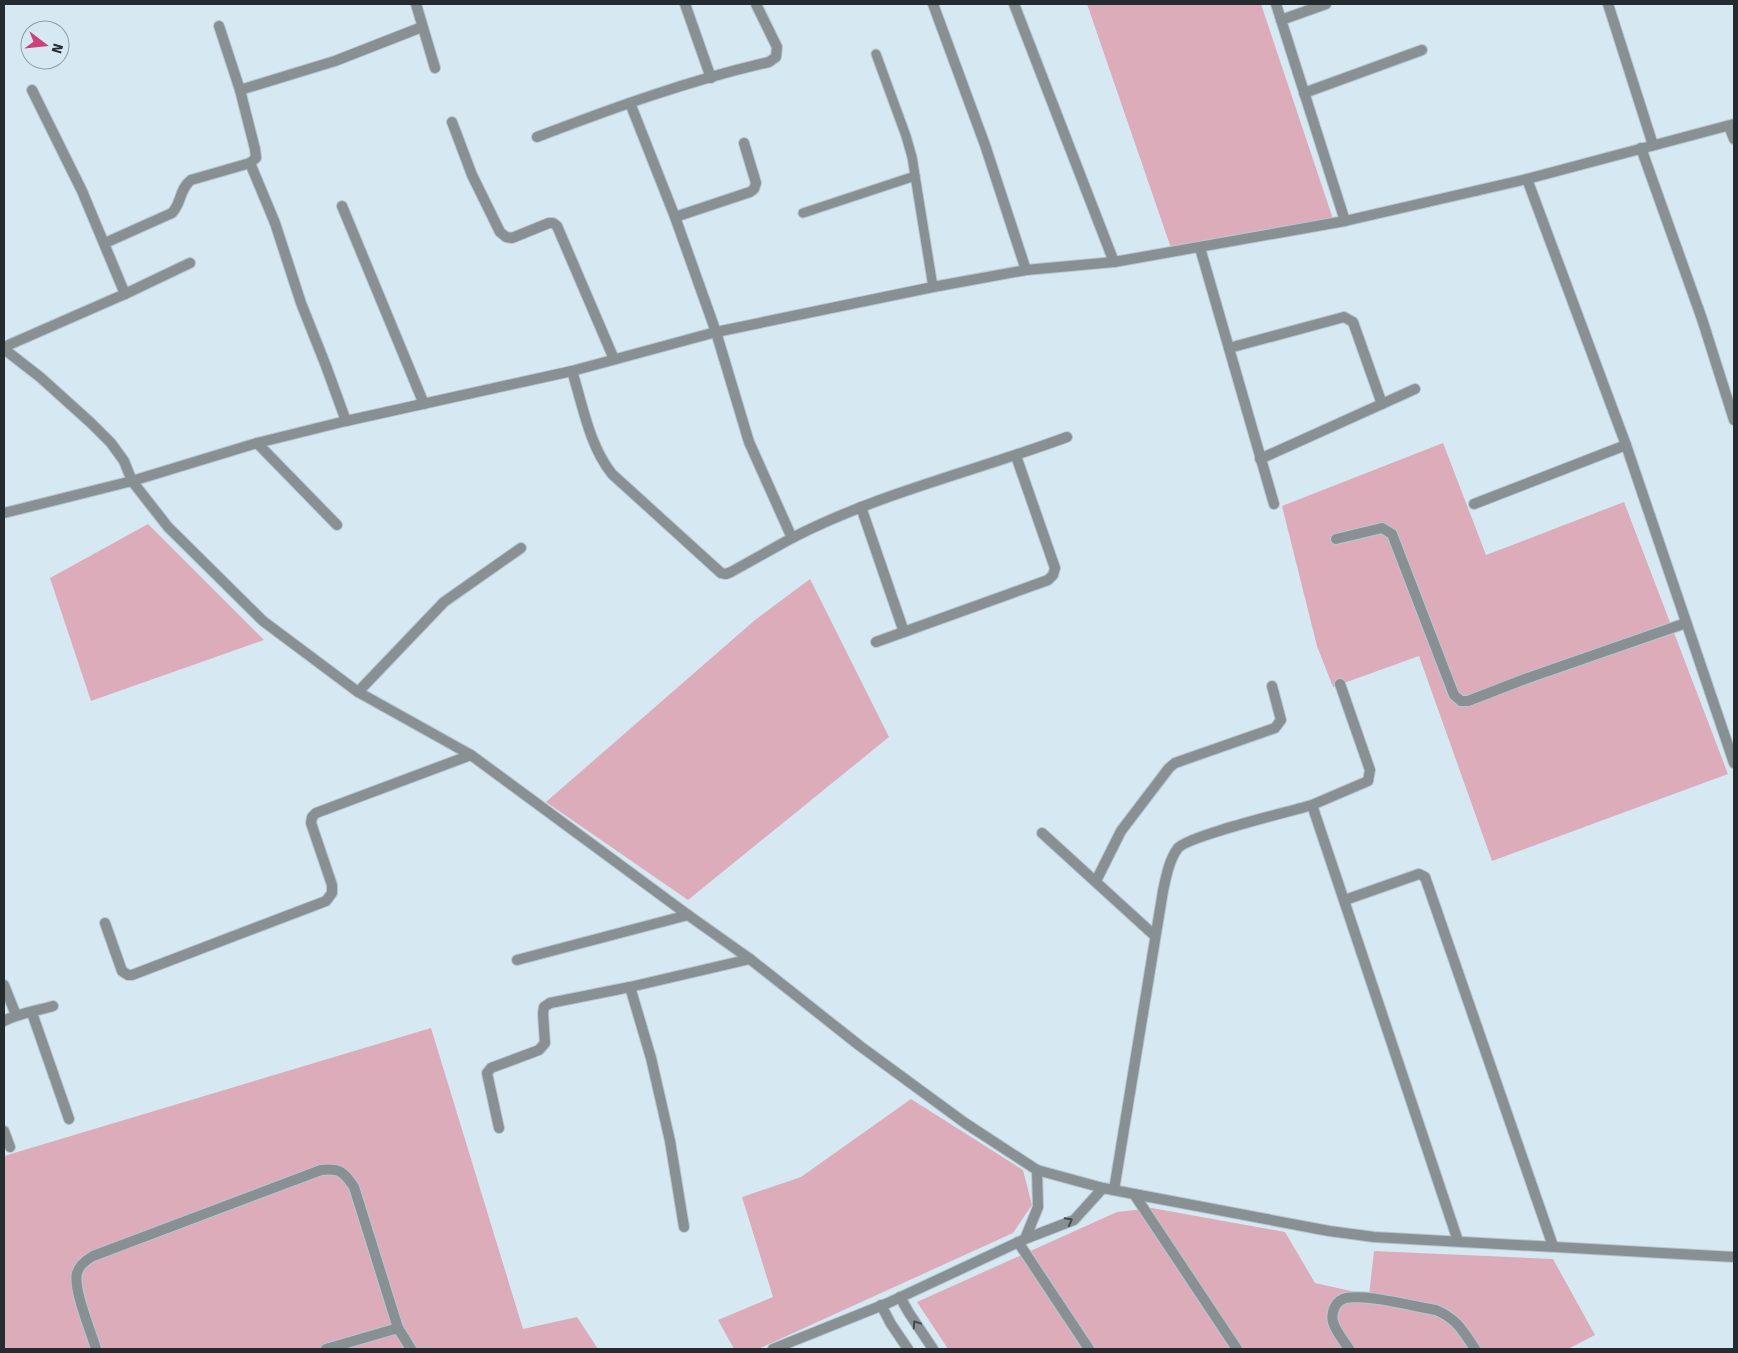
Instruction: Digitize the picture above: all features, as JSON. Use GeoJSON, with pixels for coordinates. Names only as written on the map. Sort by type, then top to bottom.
{"type":"FeatureCollection","features":[{"type":"Feature","properties":{"kind":"street"},"geometry":{"type":"LineString","coordinates":[[416,4],[436,68]]}},
{"type":"Feature","properties":{"kind":"street"},"geometry":{"type":"LineString","coordinates":[[685,4],[710,78]]}},
{"type":"Feature","properties":{"kind":"street"},"geometry":{"type":"LineString","coordinates":[[537,137],[630,103],[769,62],[776,57],[777,46],[756,4]]}},
{"type":"Feature","properties":{"kind":"street"},"geometry":{"type":"LineString","coordinates":[[933,4],[985,145],[1026,270]]}},
{"type":"Feature","properties":{"kind":"street"},"geometry":{"type":"LineString","coordinates":[[1014,4],[1114,262]]}},
{"type":"Feature","properties":{"kind":"street"},"geometry":{"type":"LineString","coordinates":[[1276,4],[1345,221]]}},
{"type":"Feature","properties":{"kind":"street"},"geometry":{"type":"LineString","coordinates":[[1281,20],[1326,4]]}},
{"type":"Feature","properties":{"kind":"street"},"geometry":{"type":"LineString","coordinates":[[1608,4],[1653,145]]}},
{"type":"Feature","properties":{"kind":"street"},"geometry":{"type":"LineString","coordinates":[[104,242],[172,213],[176,209],[185,185],[191,180],[250,162],[256,158],[240,90],[219,26]]}},
{"type":"Feature","properties":{"kind":"street"},"geometry":{"type":"LineString","coordinates":[[240,90],[335,61],[422,27]]}},
{"type":"Feature","properties":{"kind":"street"},"geometry":{"type":"LineString","coordinates":[[1304,93],[1422,50]]}},
{"type":"Feature","properties":{"kind":"street"},"geometry":{"type":"LineString","coordinates":[[32,90],[61,147],[104,242],[125,294]]}},
{"type":"Feature","properties":{"kind":"street"},"geometry":{"type":"LineString","coordinates":[[630,103],[675,217],[716,332],[749,442],[792,538]]}},
{"type":"Feature","properties":{"kind":"street"},"geometry":{"type":"LineString","coordinates":[[452,122],[472,175],[500,232],[506,237],[512,238],[549,223],[557,226],[614,359]]}},
{"type":"Feature","properties":{"kind":"street"},"geometry":{"type":"LineString","coordinates":[[4,513],[132,481],[257,443],[346,421],[572,371],[716,332],[933,287],[1026,270],[1114,262],[1345,221],[1527,179],[1732,125],[1734,139]]}},
{"type":"Feature","properties":{"kind":"street"},"geometry":{"type":"LineString","coordinates":[[675,217],[754,189],[756,183],[744,143]]}},
{"type":"Feature","properties":{"kind":"street"},"geometry":{"type":"LineString","coordinates":[[1641,148],[1702,319],[1734,420]]}},
{"type":"Feature","properties":{"kind":"street"},"geometry":{"type":"LineString","coordinates":[[250,162],[275,223],[301,303],[346,421]]}},
{"type":"Feature","properties":{"kind":"street"},"geometry":{"type":"LineString","coordinates":[[1527,179],[1626,445],[1734,763]]}},
{"type":"Feature","properties":{"kind":"street"},"geometry":{"type":"LineString","coordinates":[[342,206],[424,404]]}},
{"type":"Feature","properties":{"kind":"street"},"geometry":{"type":"LineString","coordinates":[[1200,248],[1274,504]]}},
{"type":"Feature","properties":{"kind":"street"},"geometry":{"type":"LineString","coordinates":[[190,263],[4,348],[40,377],[111,443],[124,461],[132,481],[168,527],[263,621],[358,692],[471,755],[750,959],[860,1046],[965,1123],[1037,1170],[1103,1188],[1364,1236],[1734,1257]]}},
{"type":"Feature","properties":{"kind":"street"},"geometry":{"type":"LineString","coordinates":[[1229,348],[1344,317],[1353,322],[1382,404]]}},
{"type":"Feature","properties":{"kind":"street"},"geometry":{"type":"LineString","coordinates":[[572,371],[594,446],[603,463],[612,474],[721,573],[726,574],[827,520],[1016,456],[1067,436]]}},
{"type":"Feature","properties":{"kind":"street"},"geometry":{"type":"LineString","coordinates":[[1260,459],[1414,389]]}},
{"type":"Feature","properties":{"kind":"street"},"geometry":{"type":"LineString","coordinates":[[257,443],[337,525]]}},
{"type":"Feature","properties":{"kind":"street"},"geometry":{"type":"LineString","coordinates":[[1474,504],[1626,445]]}},
{"type":"Feature","properties":{"kind":"street"},"geometry":{"type":"LineString","coordinates":[[876,642],[1048,580],[1053,575],[1055,568],[1016,456]]}},
{"type":"Feature","properties":{"kind":"street"},"geometry":{"type":"LineString","coordinates":[[861,507],[904,632]]}},
{"type":"Feature","properties":{"kind":"street"},"geometry":{"type":"LineString","coordinates":[[1336,539],[1382,528],[1392,534],[1454,694],[1461,701],[1468,701],[1525,679],[1686,623]]}},
{"type":"Feature","properties":{"kind":"street"},"geometry":{"type":"LineString","coordinates":[[358,692],[444,602],[521,548]]}},
{"type":"Feature","properties":{"kind":"street"},"geometry":{"type":"LineString","coordinates":[[1114,1190],[1155,936],[1168,872],[1175,853],[1185,842],[1203,835],[1312,805],[1368,781],[1370,770],[1340,684]]}},
{"type":"Feature","properties":{"kind":"street"},"geometry":{"type":"LineString","coordinates":[[1096,881],[1121,831],[1169,768],[1175,763],[1275,728],[1279,724],[1281,720],[1272,686]]}},
{"type":"Feature","properties":{"kind":"street"},"geometry":{"type":"LineString","coordinates":[[105,924],[122,971],[132,975],[326,901],[332,893],[332,885],[311,823],[312,817],[316,813],[471,755]]}},
{"type":"Feature","properties":{"kind":"street"},"geometry":{"type":"LineString","coordinates":[[1312,805],[1346,900],[1458,1241]]}},
{"type":"Feature","properties":{"kind":"street"},"geometry":{"type":"LineString","coordinates":[[1042,833],[1155,936]]}},
{"type":"Feature","properties":{"kind":"street"},"geometry":{"type":"LineString","coordinates":[[1346,900],[1419,874],[1425,877],[1553,1246]]}},
{"type":"Feature","properties":{"kind":"street"},"geometry":{"type":"LineString","coordinates":[[517,960],[688,915]]}},
{"type":"Feature","properties":{"kind":"street"},"geometry":{"type":"LineString","coordinates":[[499,1128],[487,1072],[491,1068],[543,1047],[545,1043],[544,1006],[550,1002],[630,987],[750,959]]}},
{"type":"Feature","properties":{"kind":"street"},"geometry":{"type":"LineString","coordinates":[[4,985],[16,1015]]}},
{"type":"Feature","properties":{"kind":"street"},"geometry":{"type":"LineString","coordinates":[[630,987],[651,1058],[668,1132],[684,1227]]}},
{"type":"Feature","properties":{"kind":"street"},"geometry":{"type":"LineString","coordinates":[[4,1021],[16,1015],[32,1013],[53,1006]]}},
{"type":"Feature","properties":{"kind":"street"},"geometry":{"type":"LineString","coordinates":[[32,1013],[69,1118]]}},
{"type":"Feature","properties":{"kind":"street"},"geometry":{"type":"LineString","coordinates":[[4,1131],[10,1147]]}},
{"type":"Feature","properties":{"kind":"street"},"geometry":{"type":"LineString","coordinates":[[96,1349],[76,1284],[77,1271],[83,1262],[92,1256],[321,1170],[334,1169],[346,1174],[354,1187],[398,1328],[411,1349]]}},
{"type":"Feature","properties":{"kind":"street"},"geometry":{"type":"LineString","coordinates":[[1021,1240],[1038,1207],[1037,1170]]}},
{"type":"Feature","properties":{"kind":"street"},"geometry":{"type":"LineString","coordinates":[[773,1349],[900,1297],[1021,1240],[1074,1220],[1103,1188]]}},
{"type":"Feature","properties":{"kind":"street"},"geometry":{"type":"LineString","coordinates":[[1134,1194],[1237,1349]]}},
{"type":"Feature","properties":{"kind":"street"},"geometry":{"type":"LineString","coordinates":[[1021,1240],[1089,1349]]}},
{"type":"Feature","properties":{"kind":"street"},"geometry":{"type":"LineString","coordinates":[[900,1297],[933,1349]]}},
{"type":"Feature","properties":{"kind":"street"},"geometry":{"type":"LineString","coordinates":[[1349,1349],[1333,1323],[1332,1314],[1336,1304],[1343,1299],[1359,1298],[1436,1310],[1447,1315],[1459,1325],[1475,1349]]}},
{"type":"Feature","properties":{"kind":"street"},"geometry":{"type":"LineString","coordinates":[[881,1305],[908,1349]]}},
{"type":"Feature","properties":{"kind":"street"},"geometry":{"type":"LineString","coordinates":[[326,1349],[398,1328]]}},
{"type":"Feature","properties":{"kind":"lane"},"geometry":{"type":"LineString","coordinates":[[876,54],[906,136],[916,176],[933,287]]}},
{"type":"Feature","properties":{"kind":"lane"},"geometry":{"type":"LineString","coordinates":[[803,213],[916,176]]}},
{"type":"Feature","properties":{"kind":"shaded area"},"geometry":{"type":"Polygon","coordinates":[[[1087,4],[1261,4],[1333,219],[1171,248],[1087,4]]]}},
{"type":"Feature","properties":{"kind":"shaded area"},"geometry":{"type":"Polygon","coordinates":[[[1443,443],[1486,555],[1624,502],[1728,774],[1492,861],[1419,656],[1333,687],[1317,646],[1282,506],[1443,443]]]}},
{"type":"Feature","properties":{"kind":"shaded area"},"geometry":{"type":"Polygon","coordinates":[[[148,524],[264,640],[91,701],[50,578],[148,524]]]}},
{"type":"Feature","properties":{"kind":"shaded area"},"geometry":{"type":"Polygon","coordinates":[[[810,579],[889,737],[688,900],[546,802],[755,620],[810,579]]]}},
{"type":"Feature","properties":{"kind":"shaded area"},"geometry":{"type":"Polygon","coordinates":[[[431,1028],[523,1329],[577,1317],[598,1349],[4,1349],[4,1156],[431,1028]]]}},
{"type":"Feature","properties":{"kind":"shaded area"},"geometry":{"type":"Polygon","coordinates":[[[911,1099],[1023,1170],[1032,1205],[1013,1233],[758,1349],[734,1349],[718,1320],[773,1297],[742,1197],[801,1177],[911,1099]]]}},
{"type":"Feature","properties":{"kind":"shaded area"},"geometry":{"type":"Polygon","coordinates":[[[1152,1208],[1285,1232],[1315,1283],[1369,1295],[1374,1251],[1553,1259],[1595,1335],[1568,1349],[948,1349],[917,1302],[1117,1212],[1152,1208]]]}}]}
